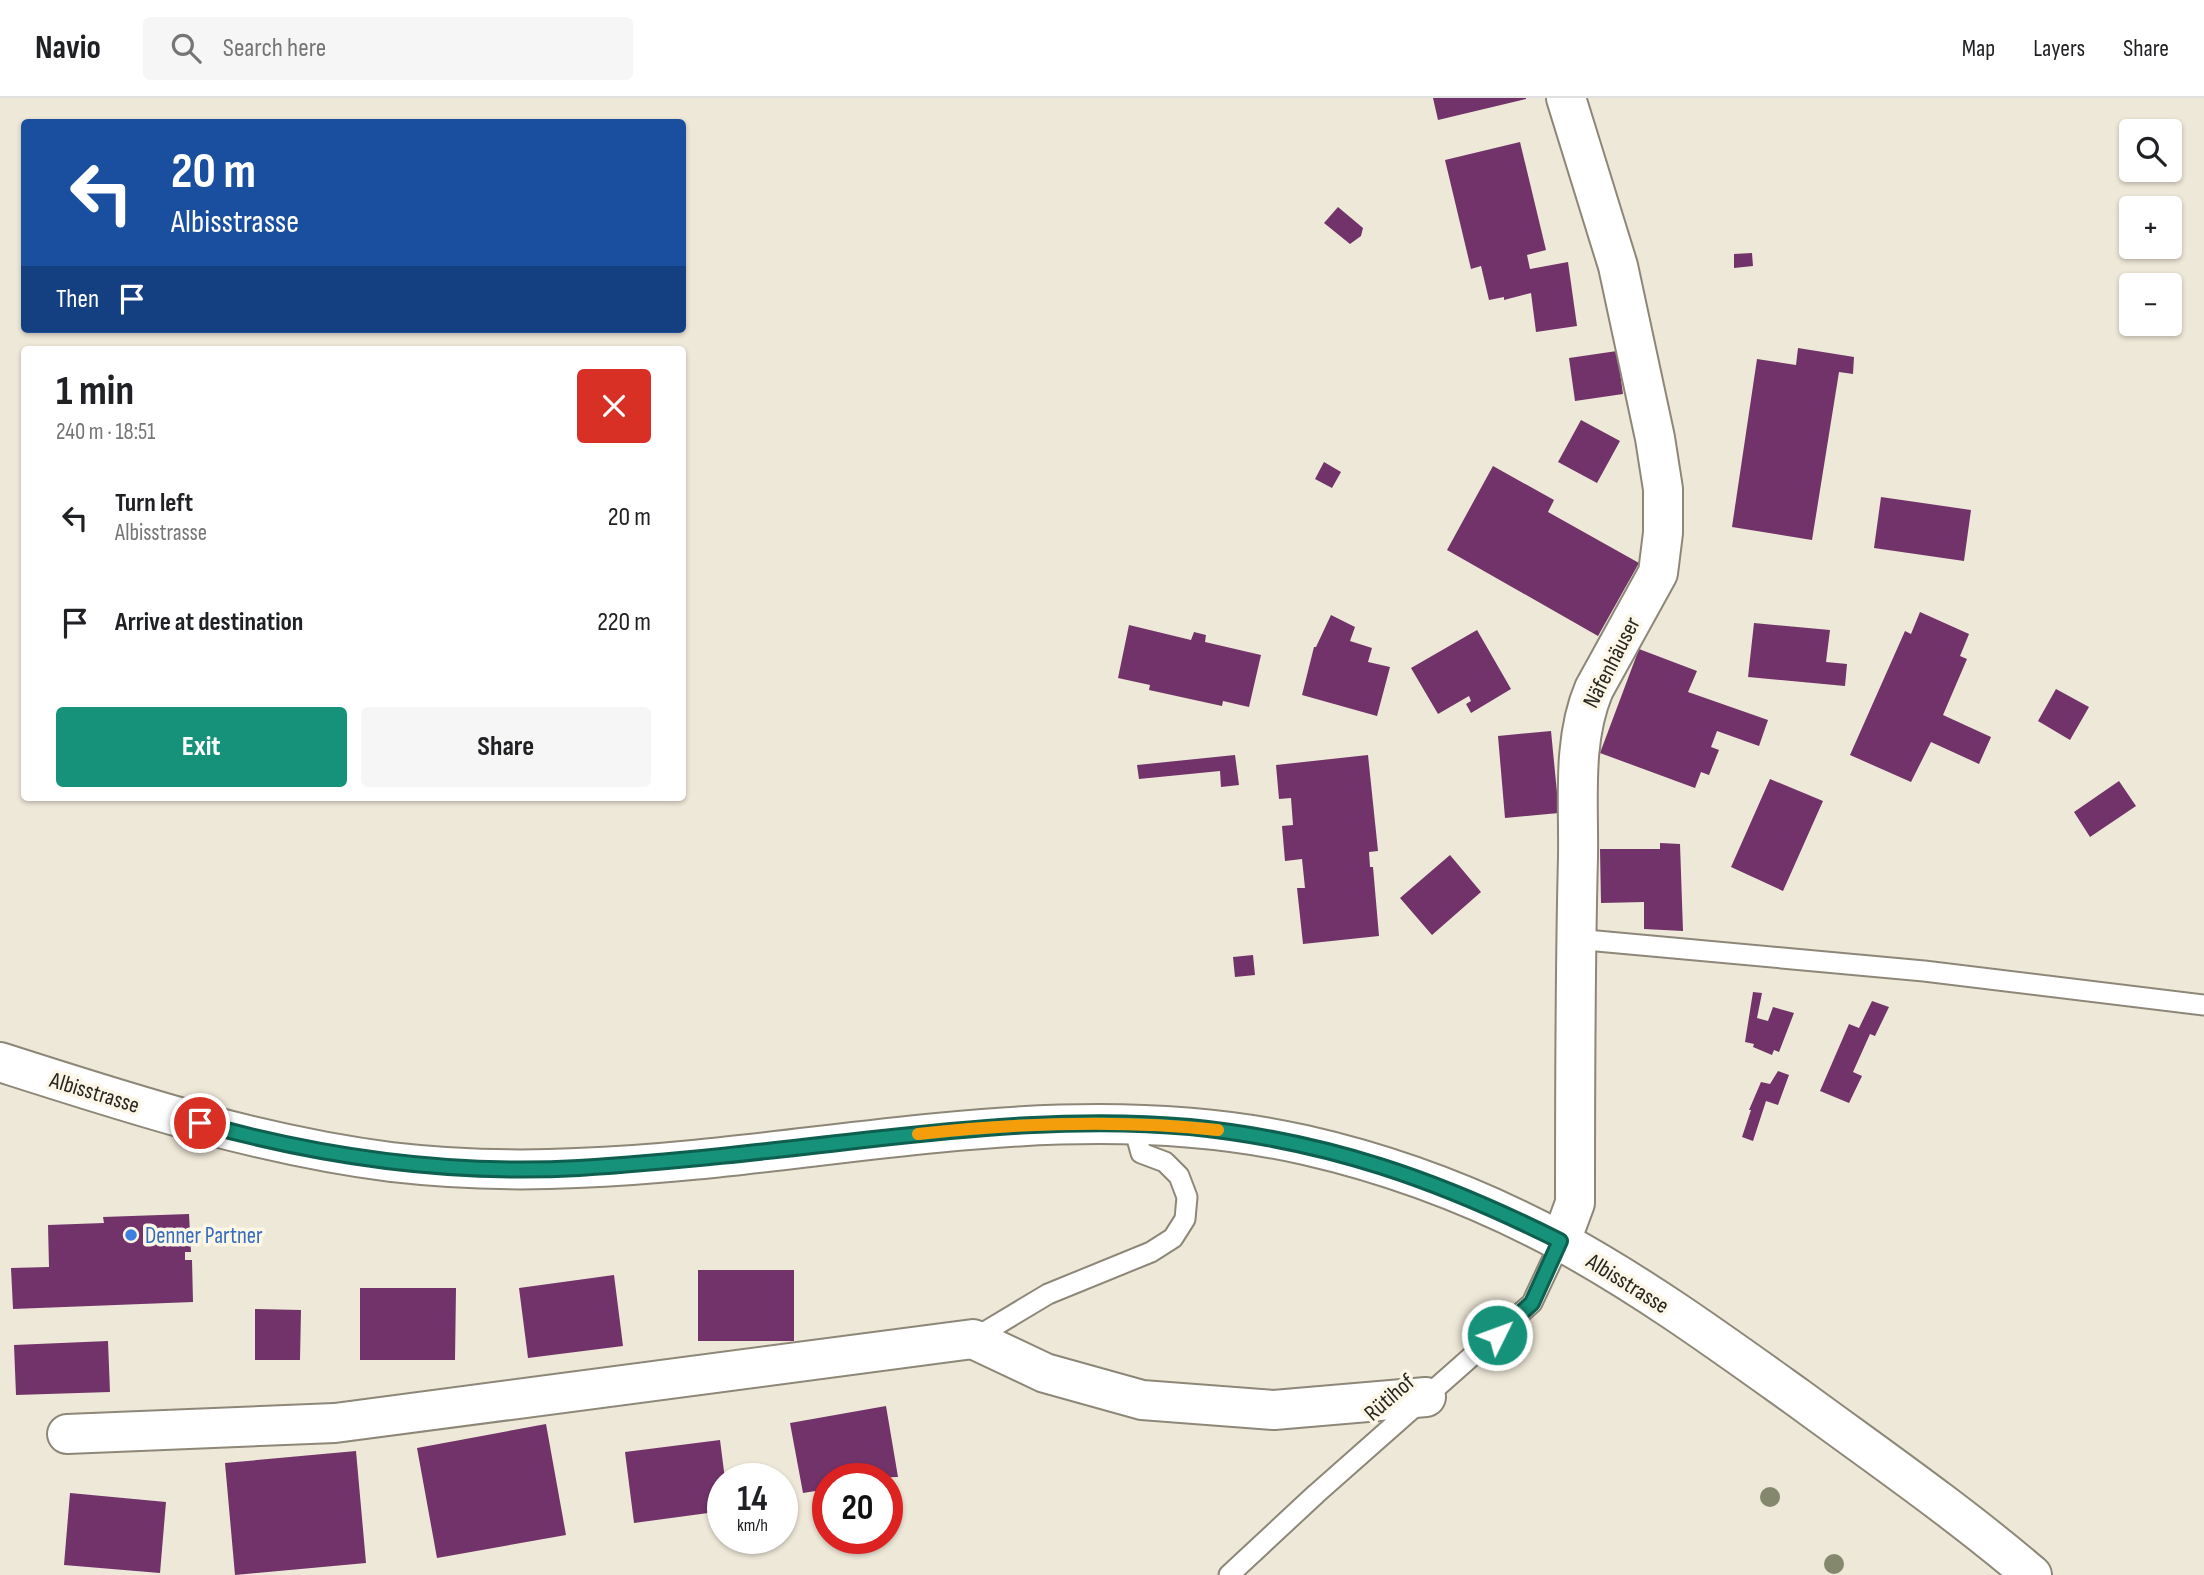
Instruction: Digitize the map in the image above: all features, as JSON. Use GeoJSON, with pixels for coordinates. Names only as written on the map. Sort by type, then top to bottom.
{"type":"FeatureCollection","features":[{"type":"Feature","properties":{"kind":"street","name":"Näfenhäuser"},"geometry":{"type":"LineString","coordinates":[[1560,1241],[1575,1203],[1575,939],[1579,750],[1585,709],[1658,573],[1663,489],[1655,438],[1618,266],[1566,98]]}},
{"type":"Feature","properties":{"kind":"street","name":"Albisstrasse"},"geometry":{"type":"LineString","coordinates":[[0,1062],[151,1110],[225,1130],[391,1162],[490,1168],[575,1168],[671,1161],[970,1128],[1044,1124],[1133,1124],[1243,1133],[1303,1144],[1362,1159],[1421,1179],[1488,1205],[1560,1241],[1646,1292],[1741,1357],[1898,1470],[2032,1575]]}},
{"type":"Feature","properties":{"kind":"street"},"geometry":{"type":"LineString","coordinates":[[66,1434],[335,1423],[973,1339],[1045,1373],[1142,1400],[1274,1410],[1426,1397]]}},
{"type":"Feature","properties":{"kind":"lane"},"geometry":{"type":"LineString","coordinates":[[1575,939],[1924,971],[2204,1005]]}},
{"type":"Feature","properties":{"kind":"lane"},"geometry":{"type":"LineString","coordinates":[[973,1339],[1048,1294],[1151,1252],[1173,1238],[1185,1219],[1187,1197],[1179,1176],[1165,1162],[1141,1153],[1133,1124]]}},
{"type":"Feature","properties":{"kind":"lane","name":"Rütihof"},"geometry":{"type":"LineString","coordinates":[[1229,1575],[1316,1494],[1532,1303],[1560,1241]]}},
{"type":"Feature","properties":{"kind":"building"},"geometry":{"type":"Polygon","coordinates":[[[1433,98],[1526,98],[1526,99],[1438,120],[1433,98]]]}},
{"type":"Feature","properties":{"kind":"building"},"geometry":{"type":"Polygon","coordinates":[[[1520,142],[1546,250],[1527,255],[1530,269],[1568,262],[1577,326],[1536,332],[1531,293],[1504,300],[1504,297],[1489,300],[1481,266],[1471,269],[1445,160],[1520,142]]]}},
{"type":"Feature","properties":{"kind":"building"},"geometry":{"type":"Polygon","coordinates":[[[1338,207],[1363,228],[1361,236],[1350,244],[1324,223],[1338,207]]]}},
{"type":"Feature","properties":{"kind":"building"},"geometry":{"type":"Polygon","coordinates":[[[1752,253],[1753,266],[1734,268],[1734,254],[1752,253]]]}},
{"type":"Feature","properties":{"kind":"building"},"geometry":{"type":"Polygon","coordinates":[[[1798,348],[1854,357],[1853,374],[1839,372],[1812,540],[1732,527],[1757,359],[1796,365],[1798,348]]]}},
{"type":"Feature","properties":{"kind":"building"},"geometry":{"type":"Polygon","coordinates":[[[1617,351],[1623,394],[1575,401],[1569,358],[1617,351]]]}},
{"type":"Feature","properties":{"kind":"building"},"geometry":{"type":"Polygon","coordinates":[[[1581,420],[1620,441],[1597,483],[1558,462],[1581,420]]]}},
{"type":"Feature","properties":{"kind":"building"},"geometry":{"type":"Polygon","coordinates":[[[1324,462],[1341,472],[1332,488],[1315,479],[1324,462]]]}},
{"type":"Feature","properties":{"kind":"building"},"geometry":{"type":"Polygon","coordinates":[[[1493,466],[1554,500],[1548,512],[1639,563],[1598,636],[1447,550],[1493,466]]]}},
{"type":"Feature","properties":{"kind":"building"},"geometry":{"type":"Polygon","coordinates":[[[1881,497],[1971,510],[1964,561],[1874,548],[1881,497]]]}},
{"type":"Feature","properties":{"kind":"building"},"geometry":{"type":"Polygon","coordinates":[[[1920,612],[1969,634],[1960,656],[1967,659],[1943,715],[1991,737],[1979,764],[1931,742],[1911,782],[1850,755],[1905,631],[1911,634],[1920,612]]]}},
{"type":"Feature","properties":{"kind":"building"},"geometry":{"type":"Polygon","coordinates":[[[1331,615],[1355,627],[1350,641],[1372,648],[1368,662],[1390,667],[1377,716],[1302,695],[1314,647],[1331,615]]]}},
{"type":"Feature","properties":{"kind":"building"},"geometry":{"type":"Polygon","coordinates":[[[1754,623],[1830,630],[1826,662],[1847,664],[1845,686],[1748,677],[1754,623]]]}},
{"type":"Feature","properties":{"kind":"building"},"geometry":{"type":"Polygon","coordinates":[[[1129,625],[1191,640],[1194,632],[1206,635],[1205,642],[1261,655],[1249,707],[1223,701],[1222,706],[1149,690],[1150,685],[1118,678],[1129,625]]]}},
{"type":"Feature","properties":{"kind":"building"},"geometry":{"type":"Polygon","coordinates":[[[1477,630],[1511,689],[1471,713],[1466,704],[1471,701],[1469,696],[1438,714],[1411,668],[1477,630]]]}},
{"type":"Feature","properties":{"kind":"building"},"geometry":{"type":"Polygon","coordinates":[[[1639,649],[1697,671],[1688,692],[1768,720],[1759,746],[1717,731],[1711,747],[1719,750],[1709,775],[1701,772],[1695,788],[1600,753],[1639,649]]]}},
{"type":"Feature","properties":{"kind":"building"},"geometry":{"type":"Polygon","coordinates":[[[2056,689],[2089,707],[2070,740],[2038,721],[2056,689]]]}},
{"type":"Feature","properties":{"kind":"building"},"geometry":{"type":"Polygon","coordinates":[[[1551,731],[1559,813],[1505,818],[1498,736],[1551,731]]]}},
{"type":"Feature","properties":{"kind":"building"},"geometry":{"type":"Polygon","coordinates":[[[1235,755],[1239,785],[1221,787],[1220,771],[1139,779],[1137,765],[1235,755]]]}},
{"type":"Feature","properties":{"kind":"building"},"geometry":{"type":"Polygon","coordinates":[[[1368,755],[1378,851],[1369,852],[1370,867],[1373,867],[1379,936],[1303,944],[1297,888],[1305,888],[1302,859],[1285,861],[1282,826],[1293,825],[1291,798],[1279,799],[1276,765],[1368,755]]]}},
{"type":"Feature","properties":{"kind":"building"},"geometry":{"type":"Polygon","coordinates":[[[1770,779],[1823,801],[1783,891],[1731,867],[1770,779]]]}},
{"type":"Feature","properties":{"kind":"building"},"geometry":{"type":"Polygon","coordinates":[[[2119,781],[2136,806],[2090,837],[2074,812],[2119,781]]]}},
{"type":"Feature","properties":{"kind":"building"},"geometry":{"type":"Polygon","coordinates":[[[1660,843],[1680,844],[1683,931],[1644,929],[1644,902],[1601,903],[1600,849],[1660,849],[1660,843]]]}},
{"type":"Feature","properties":{"kind":"building"},"geometry":{"type":"Polygon","coordinates":[[[1450,855],[1481,892],[1432,935],[1400,898],[1450,855]]]}},
{"type":"Feature","properties":{"kind":"building"},"geometry":{"type":"Polygon","coordinates":[[[1253,955],[1255,975],[1235,977],[1233,957],[1253,955]]]}},
{"type":"Feature","properties":{"kind":"building"},"geometry":{"type":"Polygon","coordinates":[[[1753,992],[1762,993],[1757,1018],[1768,1021],[1773,1007],[1794,1013],[1779,1052],[1774,1050],[1772,1055],[1753,1047],[1754,1044],[1745,1042],[1753,992]]]}},
{"type":"Feature","properties":{"kind":"building"},"geometry":{"type":"Polygon","coordinates":[[[1872,1001],[1889,1007],[1875,1036],[1870,1034],[1853,1072],[1862,1076],[1849,1103],[1820,1091],[1849,1024],[1859,1028],[1872,1001]]]}},
{"type":"Feature","properties":{"kind":"building"},"geometry":{"type":"Polygon","coordinates":[[[1778,1071],[1789,1075],[1778,1105],[1766,1101],[1753,1141],[1742,1137],[1749,1110],[1761,1082],[1770,1084],[1778,1071]]]}},
{"type":"Feature","properties":{"kind":"building"},"geometry":{"type":"Polygon","coordinates":[[[189,1214],[191,1252],[185,1252],[185,1260],[192,1260],[193,1302],[13,1309],[11,1268],[49,1267],[48,1225],[104,1223],[103,1217],[189,1214]]]}},
{"type":"Feature","properties":{"kind":"building"},"geometry":{"type":"Polygon","coordinates":[[[698,1270],[794,1270],[794,1341],[698,1341],[698,1270]]]}},
{"type":"Feature","properties":{"kind":"building"},"geometry":{"type":"Polygon","coordinates":[[[614,1275],[623,1346],[528,1358],[519,1288],[614,1275]]]}},
{"type":"Feature","properties":{"kind":"building"},"geometry":{"type":"Polygon","coordinates":[[[360,1288],[456,1288],[455,1360],[360,1360],[360,1288]]]}},
{"type":"Feature","properties":{"kind":"building"},"geometry":{"type":"Polygon","coordinates":[[[255,1309],[301,1310],[300,1360],[255,1360],[255,1309]]]}},
{"type":"Feature","properties":{"kind":"building"},"geometry":{"type":"Polygon","coordinates":[[[108,1341],[110,1392],[16,1395],[14,1345],[108,1341]]]}},
{"type":"Feature","properties":{"kind":"building"},"geometry":{"type":"Polygon","coordinates":[[[886,1406],[896,1463],[812,1463],[812,1492],[803,1493],[790,1423],[886,1406]]]}},
{"type":"Feature","properties":{"kind":"building"},"geometry":{"type":"Polygon","coordinates":[[[546,1424],[566,1535],[437,1558],[417,1448],[546,1424]]]}},
{"type":"Feature","properties":{"kind":"building"},"geometry":{"type":"Polygon","coordinates":[[[720,1440],[723,1463],[707,1463],[707,1513],[634,1523],[625,1452],[720,1440]]]}},
{"type":"Feature","properties":{"kind":"building"},"geometry":{"type":"Polygon","coordinates":[[[356,1451],[366,1563],[235,1575],[225,1463],[356,1451]]]}},
{"type":"Feature","properties":{"kind":"building"},"geometry":{"type":"Polygon","coordinates":[[[70,1493],[166,1502],[160,1573],[64,1565],[70,1493]]]}},
{"type":"Feature","properties":{"kind":"slow traffic"},"geometry":{"type":"LineString","coordinates":[[918,1134],[1044,1124],[1133,1124],[1218,1130]]}},
{"type":"Feature","properties":{"kind":"place","name":"Denner Partner"},"geometry":{"type":"Point","coordinates":[131,1235]}},
{"type":"Feature","properties":{"kind":"route"},"geometry":{"type":"LineString","coordinates":[[200,1123],[391,1162],[490,1168],[575,1168],[671,1161],[970,1128],[1044,1124],[1133,1124],[1243,1133],[1362,1159],[1421,1179],[1488,1205],[1560,1241],[1532,1303],[1497,1335]]}}]}
